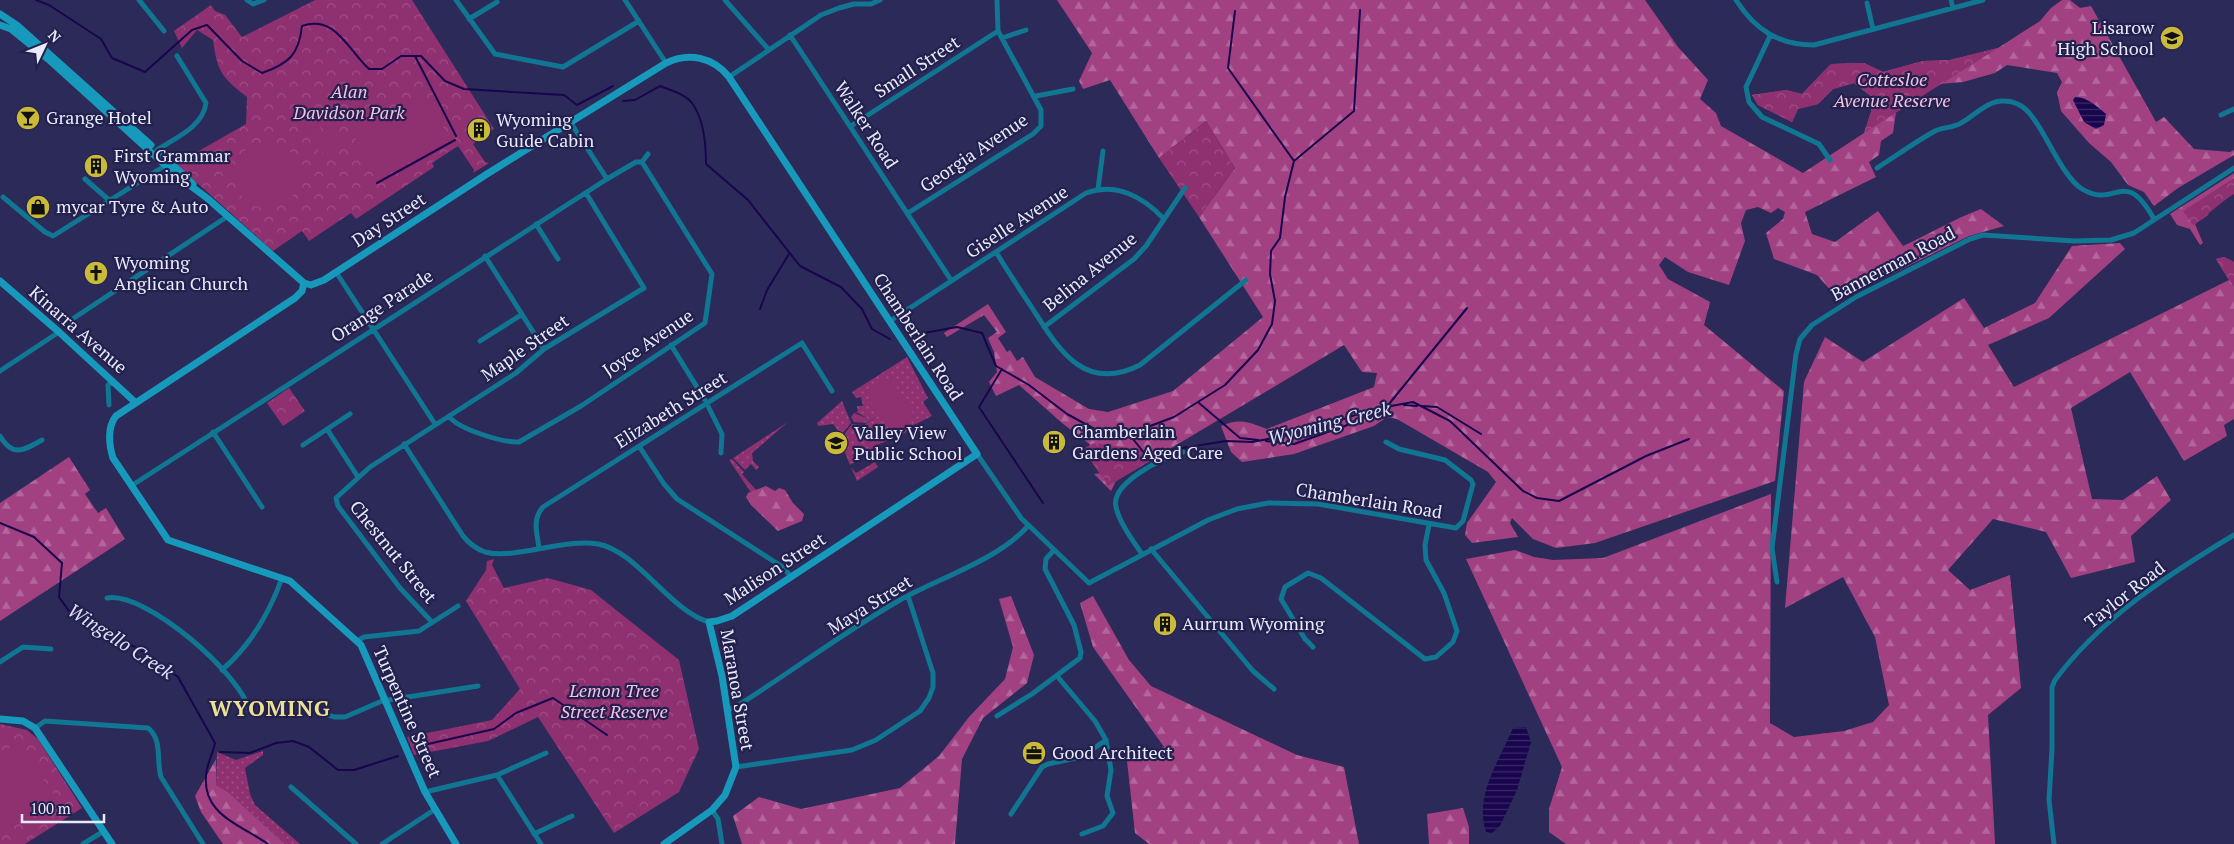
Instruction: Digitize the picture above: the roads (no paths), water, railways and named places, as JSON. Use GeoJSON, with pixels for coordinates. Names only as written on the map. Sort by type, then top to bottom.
{"type":"FeatureCollection","features":[{"type":"Feature","properties":{"kind":"street"},"geometry":{"type":"LineString","coordinates":[[139,0],[164,31]]}},
{"type":"Feature","properties":{"kind":"street"},"geometry":{"type":"LineString","coordinates":[[247,0],[253,4],[264,0]]}},
{"type":"Feature","properties":{"kind":"street"},"geometry":{"type":"LineString","coordinates":[[456,0],[495,54],[564,67],[639,21]]}},
{"type":"Feature","properties":{"kind":"street"},"geometry":{"type":"LineString","coordinates":[[625,0],[666,64]]}},
{"type":"Feature","properties":{"kind":"street"},"geometry":{"type":"LineString","coordinates":[[725,0],[769,50]]}},
{"type":"Feature","properties":{"kind":"street"},"geometry":{"type":"LineString","coordinates":[[729,77],[790,35],[830,11],[854,4],[871,4],[880,0]]}},
{"type":"Feature","properties":{"kind":"street","name":"Georgia Avenue"},"geometry":{"type":"LineString","coordinates":[[908,213],[1038,130],[1043,116],[1036,96],[998,31],[997,0]]}},
{"type":"Feature","properties":{"kind":"street"},"geometry":{"type":"LineString","coordinates":[[1736,0],[1748,17],[1770,36],[1799,45],[1814,45],[1983,0]]}},
{"type":"Feature","properties":{"kind":"street"},"geometry":{"type":"LineString","coordinates":[[1951,0],[1953,8]]}},
{"type":"Feature","properties":{"kind":"street"},"geometry":{"type":"LineString","coordinates":[[469,19],[497,2]]}},
{"type":"Feature","properties":{"kind":"street"},"geometry":{"type":"LineString","coordinates":[[1867,3],[1873,30]]}},
{"type":"Feature","properties":{"kind":"street"},"geometry":{"type":"LineString","coordinates":[[0,14],[25,33],[130,126],[155,152]]}},
{"type":"Feature","properties":{"kind":"street"},"geometry":{"type":"LineString","coordinates":[[0,25],[11,29],[168,163],[304,283],[302,291],[295,298],[136,403]]}},
{"type":"Feature","properties":{"kind":"street"},"geometry":{"type":"LineString","coordinates":[[1002,38],[1026,30]]}},
{"type":"Feature","properties":{"kind":"street","name":"Small Street"},"geometry":{"type":"LineString","coordinates":[[851,126],[998,31]]}},
{"type":"Feature","properties":{"kind":"street"},"geometry":{"type":"LineString","coordinates":[[25,33],[39,48],[39,53]]}},
{"type":"Feature","properties":{"kind":"street","name":"Walker Road"},"geometry":{"type":"LineString","coordinates":[[790,35],[951,280]]}},
{"type":"Feature","properties":{"kind":"street"},"geometry":{"type":"LineString","coordinates":[[1770,36],[1746,87],[1749,102],[1762,117],[1819,144],[1830,160]]}},
{"type":"Feature","properties":{"kind":"street"},"geometry":{"type":"LineString","coordinates":[[155,152],[200,121],[205,112],[206,103],[177,56]]}},
{"type":"Feature","properties":{"kind":"street","name":"Chamberlain Road"},"geometry":{"type":"LineString","coordinates":[[666,64],[685,57],[699,58],[716,65],[729,77],[1014,510],[1028,526],[1088,583],[1222,514],[1268,504],[1318,504],[1429,525],[1456,528],[1462,521],[1473,484],[1471,480],[1446,460],[1399,449],[1386,442]]}},
{"type":"Feature","properties":{"kind":"street"},"geometry":{"type":"LineString","coordinates":[[60,64],[91,94],[95,102],[130,126]]}},
{"type":"Feature","properties":{"kind":"street","name":"Day Street"},"geometry":{"type":"LineString","coordinates":[[304,283],[317,284],[487,174],[666,64]]}},
{"type":"Feature","properties":{"kind":"street"},"geometry":{"type":"LineString","coordinates":[[1036,96],[1073,89]]}},
{"type":"Feature","properties":{"kind":"street"},"geometry":{"type":"LineString","coordinates":[[1877,168],[1936,130],[1958,125],[1993,103],[2003,100],[2014,102],[2028,111],[2073,181],[2082,189],[2104,196],[2132,191],[2144,201],[2154,219]]}},
{"type":"Feature","properties":{"kind":"street"},"geometry":{"type":"LineString","coordinates":[[2221,115],[2234,109]]}},
{"type":"Feature","properties":{"kind":"street"},"geometry":{"type":"LineString","coordinates":[[571,123],[607,179]]}},
{"type":"Feature","properties":{"kind":"street"},"geometry":{"type":"LineString","coordinates":[[1103,151],[1098,189],[1126,192],[1143,199],[1163,218]]}},
{"type":"Feature","properties":{"kind":"street","name":"Orange Parade"},"geometry":{"type":"LineString","coordinates":[[131,486],[536,224],[636,162],[642,162],[648,154]]}},
{"type":"Feature","properties":{"kind":"street","name":"Joyce Avenue"},"geometry":{"type":"LineString","coordinates":[[449,416],[453,421],[489,436],[519,442],[581,406],[705,323],[712,274],[642,162]]}},
{"type":"Feature","properties":{"kind":"street"},"geometry":{"type":"LineString","coordinates":[[3,197],[45,232],[53,236],[168,163]]}},
{"type":"Feature","properties":{"kind":"street","name":"Bannerman Road"},"geometry":{"type":"LineString","coordinates":[[1777,582],[1772,548],[1794,364],[1800,340],[1805,331],[1856,297],[1970,239],[1983,235],[2074,241],[2111,240],[2134,233],[2234,168]]}},
{"type":"Feature","properties":{"kind":"street"},"geometry":{"type":"LineString","coordinates":[[85,179],[109,200]]}},
{"type":"Feature","properties":{"kind":"street","name":"Belina Avenue"},"geometry":{"type":"LineString","coordinates":[[1044,328],[1134,259],[1146,246],[1163,218],[1185,188]]}},
{"type":"Feature","properties":{"kind":"street","name":"Giselle Avenue"},"geometry":{"type":"LineString","coordinates":[[890,321],[1086,194],[1098,189]]}},
{"type":"Feature","properties":{"kind":"street","name":"Maple Street"},"geometry":{"type":"LineString","coordinates":[[335,500],[358,477],[404,444],[516,373],[544,349],[644,286],[586,193]]}},
{"type":"Feature","properties":{"kind":"street"},"geometry":{"type":"LineString","coordinates":[[74,318],[228,216]]}},
{"type":"Feature","properties":{"kind":"street"},"geometry":{"type":"LineString","coordinates":[[536,224],[558,259]]}},
{"type":"Feature","properties":{"kind":"street"},"geometry":{"type":"LineString","coordinates":[[996,252],[1062,354],[1082,367],[1105,372],[1131,369],[1148,360],[1246,280]]}},
{"type":"Feature","properties":{"kind":"street"},"geometry":{"type":"LineString","coordinates":[[486,256],[521,315],[544,349]]}},
{"type":"Feature","properties":{"kind":"street"},"geometry":{"type":"LineString","coordinates":[[336,272],[435,424]]}},
{"type":"Feature","properties":{"kind":"street","name":"Kinarra Avenue"},"geometry":{"type":"LineString","coordinates":[[0,281],[136,403]]}},
{"type":"Feature","properties":{"kind":"street"},"geometry":{"type":"LineString","coordinates":[[480,341],[521,315]]}},
{"type":"Feature","properties":{"kind":"street"},"geometry":{"type":"LineString","coordinates":[[0,371],[59,332]]}},
{"type":"Feature","properties":{"kind":"street","name":"Elizabeth Street"},"geometry":{"type":"LineString","coordinates":[[539,548],[535,522],[538,512],[542,507],[802,343],[832,391]]}},
{"type":"Feature","properties":{"kind":"street"},"geometry":{"type":"LineString","coordinates":[[671,345],[722,434],[721,453]]}},
{"type":"Feature","properties":{"kind":"street"},"geometry":{"type":"LineString","coordinates":[[109,405],[108,386],[114,382]]}},
{"type":"Feature","properties":{"kind":"street","name":"Turpentine Street"},"geometry":{"type":"LineString","coordinates":[[136,403],[116,416],[111,422],[113,458],[168,540],[282,578],[297,585],[357,641],[364,649],[425,792],[456,844]]}},
{"type":"Feature","properties":{"kind":"street"},"geometry":{"type":"LineString","coordinates":[[302,445],[350,414]]}},
{"type":"Feature","properties":{"kind":"street"},"geometry":{"type":"LineString","coordinates":[[327,429],[358,477]]}},
{"type":"Feature","properties":{"kind":"street"},"geometry":{"type":"LineString","coordinates":[[213,432],[262,507]]}},
{"type":"Feature","properties":{"kind":"street"},"geometry":{"type":"LineString","coordinates":[[0,436],[12,449],[19,451],[42,440]]}},
{"type":"Feature","properties":{"kind":"street","name":"Malison Street"},"geometry":{"type":"LineString","coordinates":[[404,444],[464,536],[475,547],[492,553],[583,543],[600,544],[610,548],[696,616],[709,622],[732,616],[977,454]]}},
{"type":"Feature","properties":{"kind":"street"},"geometry":{"type":"LineString","coordinates":[[639,446],[664,484],[677,499],[781,566],[791,576]]}},
{"type":"Feature","properties":{"kind":"street"},"geometry":{"type":"LineString","coordinates":[[1142,554],[1118,514],[1116,497],[1122,487],[1130,480],[1174,454],[1183,452]]}},
{"type":"Feature","properties":{"kind":"street","name":"Chestnut Street"},"geometry":{"type":"LineString","coordinates":[[335,500],[400,588],[431,622]]}},
{"type":"Feature","properties":{"kind":"street"},"geometry":{"type":"LineString","coordinates":[[1313,647],[1305,639],[1281,598],[1285,587],[1308,573],[1321,578],[1425,658],[1436,657],[1453,642],[1457,635],[1456,627],[1444,594],[1424,553],[1429,525]]}},
{"type":"Feature","properties":{"kind":"street","name":"Maya Street"},"geometry":{"type":"LineString","coordinates":[[727,710],[737,706],[908,596],[972,565],[1015,538],[1028,526]]}},
{"type":"Feature","properties":{"kind":"street","name":"Taylor Road"},"geometry":{"type":"LineString","coordinates":[[2054,844],[2049,800],[2052,749],[2052,687],[2055,680],[2092,638],[2117,614],[2234,535]]}},
{"type":"Feature","properties":{"kind":"street"},"geometry":{"type":"LineString","coordinates":[[1152,549],[1253,671],[1274,689]]}},
{"type":"Feature","properties":{"kind":"street"},"geometry":{"type":"LineString","coordinates":[[997,716],[1077,662],[1081,652],[1069,612],[1045,570],[1046,559],[1054,550]]}},
{"type":"Feature","properties":{"kind":"street"},"geometry":{"type":"LineString","coordinates":[[222,670],[243,649],[266,617],[282,578]]}},
{"type":"Feature","properties":{"kind":"street"},"geometry":{"type":"LineString","coordinates":[[736,767],[852,750],[876,740],[920,711],[931,693],[934,673],[908,596]]}},
{"type":"Feature","properties":{"kind":"street"},"geometry":{"type":"LineString","coordinates":[[107,598],[116,597],[167,620],[202,646],[246,699],[250,712]]}},
{"type":"Feature","properties":{"kind":"street"},"geometry":{"type":"LineString","coordinates":[[357,641],[364,637],[416,632],[458,606]]}},
{"type":"Feature","properties":{"kind":"street","name":"Maranoa Street"},"geometry":{"type":"LineString","coordinates":[[664,844],[712,810],[725,794],[736,767],[727,710],[709,622]]}},
{"type":"Feature","properties":{"kind":"street"},"geometry":{"type":"LineString","coordinates":[[0,662],[23,647],[51,649]]}},
{"type":"Feature","properties":{"kind":"street"},"geometry":{"type":"LineString","coordinates":[[1057,676],[1095,721],[1106,740],[1111,770],[1107,796],[1113,813],[1103,826],[1082,834]]}},
{"type":"Feature","properties":{"kind":"street"},"geometry":{"type":"LineString","coordinates":[[325,714],[334,717],[346,717],[386,701],[478,686]]}},
{"type":"Feature","properties":{"kind":"street"},"geometry":{"type":"LineString","coordinates":[[0,719],[23,721],[35,728],[112,844]]}},
{"type":"Feature","properties":{"kind":"street"},"geometry":{"type":"LineString","coordinates":[[35,728],[45,721],[148,728],[158,742],[161,777],[203,844]]}},
{"type":"Feature","properties":{"kind":"street"},"geometry":{"type":"LineString","coordinates":[[1011,814],[1042,767],[1081,756],[1106,740]]}},
{"type":"Feature","properties":{"kind":"street"},"geometry":{"type":"LineString","coordinates":[[425,792],[497,775],[546,753]]}},
{"type":"Feature","properties":{"kind":"street"},"geometry":{"type":"LineString","coordinates":[[497,775],[541,844]]}},
{"type":"Feature","properties":{"kind":"street"},"geometry":{"type":"LineString","coordinates":[[291,787],[356,844]]}},
{"type":"Feature","properties":{"kind":"street"},"geometry":{"type":"LineString","coordinates":[[382,844],[434,810]]}},
{"type":"Feature","properties":{"kind":"street"},"geometry":{"type":"LineString","coordinates":[[712,810],[718,819],[722,844]]}},
{"type":"Feature","properties":{"kind":"street"},"geometry":{"type":"LineString","coordinates":[[534,834],[572,816]]}},
{"type":"Feature","properties":{"kind":"street"},"geometry":{"type":"LineString","coordinates":[[83,844],[104,831]]}},
{"type":"Feature","properties":{"kind":"waterway","name":"Wyoming Creek"},"geometry":{"type":"LineString","coordinates":[[36,0],[49,5],[101,39],[112,58],[145,72],[192,30],[207,25],[242,61],[262,73],[279,66],[291,57],[298,44],[302,26],[313,24],[323,25],[332,29],[369,69],[382,69],[401,56],[421,56],[445,81],[464,89],[564,95],[577,105],[613,86]]}},
{"type":"Feature","properties":{"kind":"waterway"},"geometry":{"type":"LineString","coordinates":[[1294,161],[1354,111],[1360,10]]}},
{"type":"Feature","properties":{"kind":"waterway"},"geometry":{"type":"LineString","coordinates":[[1235,11],[1228,68],[1294,161]]}},
{"type":"Feature","properties":{"kind":"waterway"},"geometry":{"type":"LineString","coordinates":[[415,56],[456,136]]}},
{"type":"Feature","properties":{"kind":"waterway","name":"Wyoming Creek"},"geometry":{"type":"LineString","coordinates":[[623,101],[635,100],[660,86],[689,100],[696,109],[702,124],[706,164],[748,200],[800,266],[841,287],[862,309],[872,329],[890,339]]}},
{"type":"Feature","properties":{"kind":"waterway"},"geometry":{"type":"LineString","coordinates":[[377,183],[455,140]]}},
{"type":"Feature","properties":{"kind":"waterway"},"geometry":{"type":"LineString","coordinates":[[1129,434],[1174,417],[1225,385],[1258,350],[1272,324],[1275,301],[1270,274],[1271,251],[1280,238],[1285,197],[1294,161]]}},
{"type":"Feature","properties":{"kind":"waterway"},"geometry":{"type":"LineString","coordinates":[[760,309],[767,290],[789,254]]}},
{"type":"Feature","properties":{"kind":"waterway"},"geometry":{"type":"LineString","coordinates":[[1383,407],[1389,404],[1467,308]]}},
{"type":"Feature","properties":{"kind":"waterway","name":"Wyoming Creek"},"geometry":{"type":"LineString","coordinates":[[913,335],[957,327],[982,333],[996,366],[1029,385],[1067,414],[1100,432],[1129,434],[1145,454],[1226,441],[1252,442],[1310,431],[1369,410],[1413,402],[1450,421],[1523,491],[1537,498],[1559,501],[1646,456],[1689,439]]}},
{"type":"Feature","properties":{"kind":"waterway"},"geometry":{"type":"LineString","coordinates":[[1002,369],[979,407],[1043,503]]}},
{"type":"Feature","properties":{"kind":"waterway"},"geometry":{"type":"LineString","coordinates":[[1199,403],[1240,438],[1258,440]]}},
{"type":"Feature","properties":{"kind":"waterway","name":"Wyoming Creek"},"geometry":{"type":"LineString","coordinates":[[1404,405],[1417,406]]}},
{"type":"Feature","properties":{"kind":"waterway"},"geometry":{"type":"LineString","coordinates":[[1422,406],[1437,407],[1481,434]]}},
{"type":"Feature","properties":{"kind":"waterway"},"geometry":{"type":"LineString","coordinates":[[1266,441],[1294,444],[1345,426],[1378,409]]}},
{"type":"Feature","properties":{"kind":"waterway","name":"Wingello Creek"},"geometry":{"type":"LineString","coordinates":[[0,523],[34,537],[62,563],[59,597],[69,611],[144,652],[178,677],[215,743],[207,769],[206,784],[209,796],[223,816],[268,844]]}},
{"type":"Feature","properties":{"kind":"waterway"},"geometry":{"type":"LineString","coordinates":[[415,747],[494,729],[516,713],[553,698],[607,735]]}},
{"type":"Feature","properties":{"kind":"waterway"},"geometry":{"type":"LineString","coordinates":[[220,752],[250,753],[276,743],[293,741],[309,747],[338,770],[354,770],[398,756]]}},
{"type":"Feature","properties":{"kind":"place","name":"Lisarow High School"},"geometry":{"type":"Point","coordinates":[2172,38]}},
{"type":"Feature","properties":{"kind":"place","name":"Grange Hotel"},"geometry":{"type":"Point","coordinates":[28,118]}},
{"type":"Feature","properties":{"kind":"place","name":"Wyoming Guide Cabin"},"geometry":{"type":"Point","coordinates":[479,130]}},
{"type":"Feature","properties":{"kind":"place","name":"First Grammar Wyoming"},"geometry":{"type":"Point","coordinates":[96,166]}},
{"type":"Feature","properties":{"kind":"place","name":"mycar Tyre & Auto"},"geometry":{"type":"Point","coordinates":[38,207]}},
{"type":"Feature","properties":{"kind":"place","name":"Wyoming Anglican Church"},"geometry":{"type":"Point","coordinates":[96,273]}},
{"type":"Feature","properties":{"kind":"place","name":"Chamberlain Gardens Aged Care"},"geometry":{"type":"Point","coordinates":[1054,442]}},
{"type":"Feature","properties":{"kind":"place","name":"Valley View Public School"},"geometry":{"type":"Point","coordinates":[836,443]}},
{"type":"Feature","properties":{"kind":"place","name":"Aurrum Wyoming"},"geometry":{"type":"Point","coordinates":[1165,624]}},
{"type":"Feature","properties":{"kind":"place","name":"Good Architect"},"geometry":{"type":"Point","coordinates":[1034,753]}},
{"type":"Feature","properties":{"kind":"district","name":"WYOMING"},"geometry":{"type":"Point","coordinates":[270,708]}},
{"type":"Feature","properties":{"kind":"park label","name":"Cottesloe Avenue Reserve"},"geometry":{"type":"Point","coordinates":[1892,90]}},
{"type":"Feature","properties":{"kind":"park label","name":"Alan Davidson Park"},"geometry":{"type":"Point","coordinates":[349,102]}},
{"type":"Feature","properties":{"kind":"park label","name":"Lemon Tree Street Reserve"},"geometry":{"type":"Point","coordinates":[614,701]}}]}
